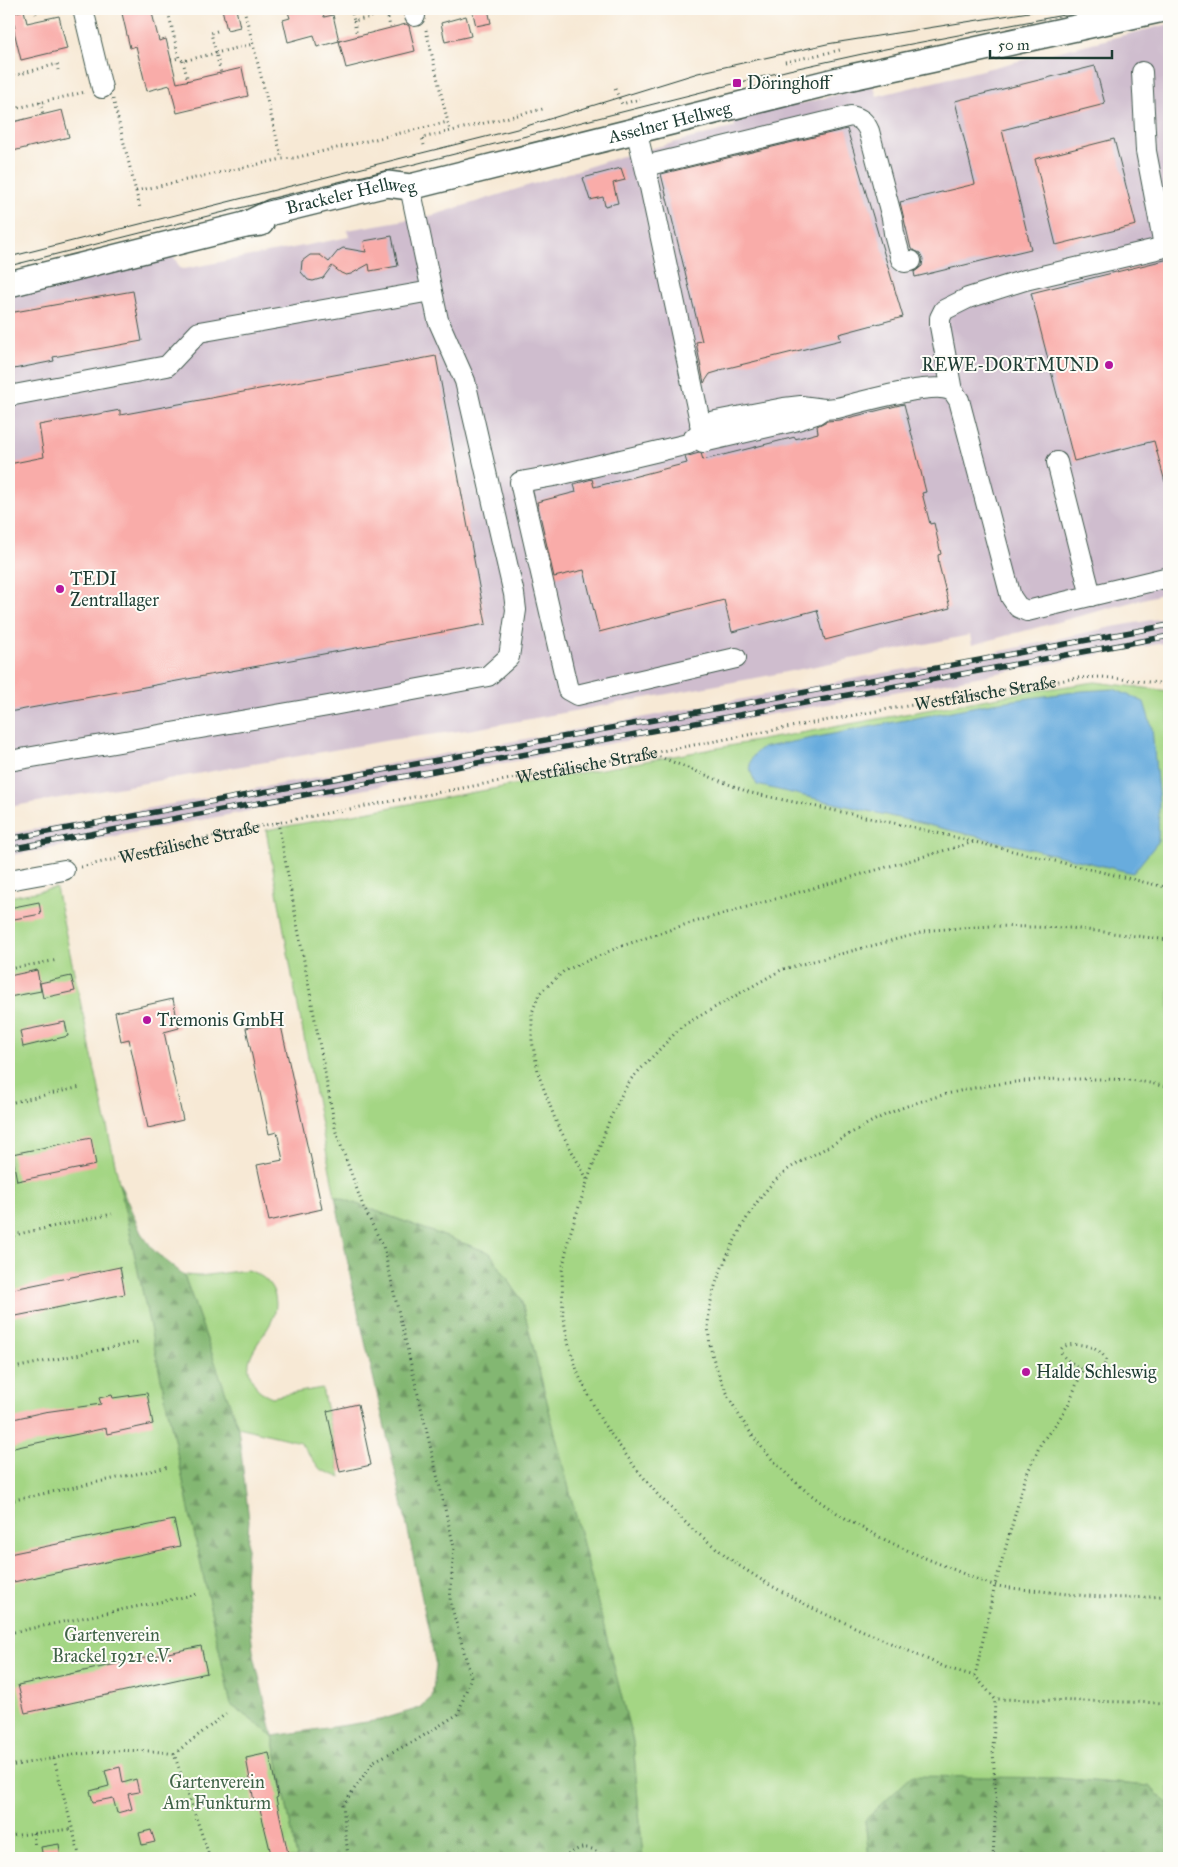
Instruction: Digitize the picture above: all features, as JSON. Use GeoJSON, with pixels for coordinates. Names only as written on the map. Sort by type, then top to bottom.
{"type":"FeatureCollection","features":[{"type":"Feature","properties":{"kind":"main road","name":"Asselner Hellweg"},"geometry":{"type":"LineString","coordinates":[[410,187],[847,78],[1162,9]]}},
{"type":"Feature","properties":{"kind":"main road","name":"Brackeler Hellweg"},"geometry":{"type":"LineString","coordinates":[[15,281],[245,225],[272,212],[387,184],[410,187]]}},
{"type":"Feature","properties":{"kind":"street"},"geometry":{"type":"LineString","coordinates":[[83,9],[102,88]]}},
{"type":"Feature","properties":{"kind":"street"},"geometry":{"type":"LineString","coordinates":[[1142,72],[1146,151],[1162,234],[1163,242],[1161,248],[1025,280],[968,298],[944,310],[940,318],[940,326],[952,391],[959,400],[1011,598],[1018,607],[1027,611],[1169,577]]}},
{"type":"Feature","properties":{"kind":"street"},"geometry":{"type":"LineString","coordinates":[[645,166],[851,116],[858,117],[865,123],[869,131],[897,220],[894,233],[901,259],[904,262],[912,261]]}},
{"type":"Feature","properties":{"kind":"street"},"geometry":{"type":"LineString","coordinates":[[636,130],[702,432]]}},
{"type":"Feature","properties":{"kind":"street"},"geometry":{"type":"LineString","coordinates":[[9,761],[328,706],[488,676],[509,657],[516,610],[508,565],[465,381],[438,320],[410,187]]}},
{"type":"Feature","properties":{"kind":"street"},"geometry":{"type":"LineString","coordinates":[[9,396],[166,366],[199,332],[431,291]]}},
{"type":"Feature","properties":{"kind":"street"},"geometry":{"type":"LineString","coordinates":[[736,658],[577,695],[568,690],[520,482],[554,476],[688,444],[702,432],[794,421],[816,414],[824,409],[837,408],[924,388],[941,388],[952,391]]}},
{"type":"Feature","properties":{"kind":"street"},"geometry":{"type":"LineString","coordinates":[[1057,462],[1091,596]]}},
{"type":"Feature","properties":{"kind":"street"},"geometry":{"type":"LineString","coordinates":[[9,880],[64,870]]}},
{"type":"Feature","properties":{"kind":"path"},"geometry":{"type":"LineString","coordinates":[[34,9],[36,14]]}},
{"type":"Feature","properties":{"kind":"path"},"geometry":{"type":"LineString","coordinates":[[152,12],[165,9],[168,11],[179,58],[183,61],[188,81]]}},
{"type":"Feature","properties":{"kind":"path"},"geometry":{"type":"LineString","coordinates":[[244,9],[282,159]]}},
{"type":"Feature","properties":{"kind":"path"},"geometry":{"type":"LineString","coordinates":[[351,9],[357,36]]}},
{"type":"Feature","properties":{"kind":"path"},"geometry":{"type":"LineString","coordinates":[[354,21],[404,9],[405,15],[414,13],[424,24],[450,131]]}},
{"type":"Feature","properties":{"kind":"path"},"geometry":{"type":"LineString","coordinates":[[386,13],[390,27]]}},
{"type":"Feature","properties":{"kind":"path"},"geometry":{"type":"LineString","coordinates":[[217,32],[211,33],[222,72]]}},
{"type":"Feature","properties":{"kind":"path"},"geometry":{"type":"LineString","coordinates":[[183,61],[253,44]]}},
{"type":"Feature","properties":{"kind":"path"},"geometry":{"type":"LineString","coordinates":[[785,62],[840,50]]}},
{"type":"Feature","properties":{"kind":"path"},"geometry":{"type":"LineString","coordinates":[[171,60],[179,58]]}},
{"type":"Feature","properties":{"kind":"path"},"geometry":{"type":"LineString","coordinates":[[9,77],[57,64],[58,70]]}},
{"type":"Feature","properties":{"kind":"path"},"geometry":{"type":"LineString","coordinates":[[9,110],[110,86],[140,208]]}},
{"type":"Feature","properties":{"kind":"path"},"geometry":{"type":"LineString","coordinates":[[615,88],[622,104],[640,99]]}},
{"type":"Feature","properties":{"kind":"path"},"geometry":{"type":"LineString","coordinates":[[40,102],[43,114]]}},
{"type":"Feature","properties":{"kind":"path"},"geometry":{"type":"LineString","coordinates":[[424,145],[422,138],[543,109]]}},
{"type":"Feature","properties":{"kind":"path"},"geometry":{"type":"LineString","coordinates":[[9,116],[11,122]]}},
{"type":"Feature","properties":{"kind":"path"},"geometry":{"type":"LineString","coordinates":[[136,191],[294,158],[448,122]]}},
{"type":"Feature","properties":{"kind":"path","name":"Westfälische Straße"},"geometry":{"type":"LineString","coordinates":[[64,870],[278,822],[878,711],[1077,678],[1102,677],[1169,684]]}},
{"type":"Feature","properties":{"kind":"path"},"geometry":{"type":"LineString","coordinates":[[649,752],[751,793],[874,818],[1169,888]]}},
{"type":"Feature","properties":{"kind":"path"},"geometry":{"type":"LineString","coordinates":[[278,822],[336,1132],[363,1206],[383,1246],[454,1546],[450,1601],[471,1677],[458,1714],[416,1741],[374,1761],[343,1805],[348,1858]]}},
{"type":"Feature","properties":{"kind":"path"},"geometry":{"type":"LineString","coordinates":[[588,1179],[557,1124],[539,1076],[532,1041],[532,1013],[539,994],[564,971],[619,947],[684,926],[974,842]]}},
{"type":"Feature","properties":{"kind":"path"},"geometry":{"type":"LineString","coordinates":[[993,1858],[996,1802],[993,1751],[995,1699],[975,1676],[947,1668],[816,1610],[768,1584],[735,1563],[691,1528],[658,1495],[602,1422],[579,1376],[570,1346],[563,1316],[562,1271],[569,1236],[588,1179],[610,1121],[624,1090],[632,1078],[682,1026],[783,969],[932,930],[991,926],[1071,928],[1169,940]]}},
{"type":"Feature","properties":{"kind":"path"},"geometry":{"type":"LineString","coordinates":[[9,968],[58,960]]}},
{"type":"Feature","properties":{"kind":"path"},"geometry":{"type":"LineString","coordinates":[[1169,1088],[1144,1080],[1062,1078],[1003,1083],[963,1089],[907,1106],[864,1126],[782,1174],[760,1198],[742,1226],[718,1276],[710,1311],[708,1335],[723,1385],[742,1421],[760,1447],[785,1474],[825,1507],[900,1549],[995,1586],[1114,1598],[1169,1595]]}},
{"type":"Feature","properties":{"kind":"path"},"geometry":{"type":"LineString","coordinates":[[9,1103],[82,1087]]}},
{"type":"Feature","properties":{"kind":"path"},"geometry":{"type":"LineString","coordinates":[[9,1236],[112,1214]]}},
{"type":"Feature","properties":{"kind":"path"},"geometry":{"type":"LineString","coordinates":[[9,1369],[138,1342]]}},
{"type":"Feature","properties":{"kind":"path"},"geometry":{"type":"LineString","coordinates":[[1068,1344],[1086,1346],[1101,1352],[1106,1361],[1102,1368],[1096,1371],[1083,1369],[1063,1358],[1061,1355],[1063,1346],[1068,1344]]}},
{"type":"Feature","properties":{"kind":"path"},"geometry":{"type":"LineString","coordinates":[[975,1676],[995,1586],[1026,1476],[1041,1443],[1068,1405],[1083,1369]]}},
{"type":"Feature","properties":{"kind":"path"},"geometry":{"type":"LineString","coordinates":[[9,1501],[169,1468]]}},
{"type":"Feature","properties":{"kind":"path"},"geometry":{"type":"LineString","coordinates":[[9,1633],[198,1594]]}},
{"type":"Feature","properties":{"kind":"path"},"geometry":{"type":"LineString","coordinates":[[995,1699],[1169,1703]]}},
{"type":"Feature","properties":{"kind":"path"},"geometry":{"type":"LineString","coordinates":[[9,1766],[116,1751],[154,1750],[174,1754],[227,1713]]}},
{"type":"Feature","properties":{"kind":"path"},"geometry":{"type":"LineString","coordinates":[[174,1754],[210,1858]]}},
{"type":"Feature","properties":{"kind":"path"},"geometry":{"type":"LineString","coordinates":[[54,1759],[80,1858]]}},
{"type":"Feature","properties":{"kind":"path"},"geometry":{"type":"LineString","coordinates":[[9,1836],[72,1829]]}},
{"type":"Feature","properties":{"kind":"path"},"geometry":{"type":"LineString","coordinates":[[33,1833],[35,1847]]}},
{"type":"Feature","properties":{"kind":"path"},"geometry":{"type":"LineString","coordinates":[[564,1858],[572,1852],[587,1847],[598,1851],[605,1858]]}},
{"type":"Feature","properties":{"kind":"shaded area"},"geometry":{"type":"Polygon","coordinates":[[[1169,24],[1169,592],[972,645],[970,635],[761,677],[474,729],[390,740],[9,807],[9,292],[170,256],[174,257],[180,268],[184,269],[349,237],[347,230],[434,215],[626,155],[735,127],[733,117],[798,101],[800,104],[873,85],[877,96],[1169,24]]]}},
{"type":"Feature","properties":{"kind":"shaded area"},"geometry":{"type":"Polygon","coordinates":[[[1169,617],[1169,642],[536,757],[9,856],[9,834],[993,653],[1112,627],[1169,617]]]}},
{"type":"Feature","properties":{"kind":"green space"},"geometry":{"type":"Polygon","coordinates":[[[1095,682],[1169,691],[1167,864],[1169,865],[1169,1805],[1149,1786],[1057,1778],[865,1820],[869,1858],[643,1858],[633,1742],[521,1299],[490,1253],[335,1196],[266,830],[1026,692],[1095,682]]]}},
{"type":"Feature","properties":{"kind":"green space","name":"Gartenverein Brackel 1921 e.V."},"geometry":{"type":"Polygon","coordinates":[[[56,888],[231,1705],[273,1736],[297,1858],[9,1858],[9,897],[56,888]]]}},
{"type":"Feature","properties":{"kind":"green space"},"geometry":{"type":"Polygon","coordinates":[[[119,1182],[141,1233],[155,1252],[184,1275],[238,1427],[249,1520],[245,1579],[253,1651],[273,1736],[231,1705],[119,1182]]]}},
{"type":"Feature","properties":{"kind":"green space"},"geometry":{"type":"Polygon","coordinates":[[[335,1196],[490,1253],[521,1299],[633,1742],[643,1858],[297,1858],[273,1736],[380,1720],[420,1708],[432,1697],[436,1666],[399,1488],[353,1290],[335,1196]]]}},
{"type":"Feature","properties":{"kind":"green space"},"geometry":{"type":"Polygon","coordinates":[[[247,1270],[259,1275],[268,1282],[273,1290],[276,1303],[274,1315],[269,1326],[250,1357],[249,1368],[252,1379],[258,1389],[272,1397],[322,1388],[341,1478],[320,1469],[300,1442],[238,1427],[184,1275],[200,1276],[247,1270]]]}},
{"type":"Feature","properties":{"kind":"green space"},"geometry":{"type":"Polygon","coordinates":[[[912,1776],[1057,1778],[1149,1786],[1169,1805],[1169,1858],[869,1858],[865,1820],[912,1776]]]}},
{"type":"Feature","properties":{"kind":"water"},"geometry":{"type":"Polygon","coordinates":[[[1114,689],[1144,702],[1152,728],[1159,803],[1158,842],[1133,873],[757,785],[750,769],[753,757],[761,748],[993,703],[1082,691],[1114,689]]]}},
{"type":"Feature","properties":{"kind":"building"},"geometry":{"type":"Polygon","coordinates":[[[121,9],[151,9],[159,41],[166,39],[177,83],[242,68],[248,96],[177,113],[170,85],[147,91],[136,46],[130,48],[121,9]]]}},
{"type":"Feature","properties":{"kind":"building"},"geometry":{"type":"Polygon","coordinates":[[[222,9],[236,9],[240,27],[227,30],[222,9]]]}},
{"type":"Feature","properties":{"kind":"building"},"geometry":{"type":"Polygon","coordinates":[[[287,9],[322,9],[324,17],[333,15],[339,41],[317,47],[314,35],[288,42],[283,20],[290,18],[287,9]]]}},
{"type":"Feature","properties":{"kind":"building"},"geometry":{"type":"Polygon","coordinates":[[[472,9],[488,9],[491,23],[476,26],[472,9]]]}},
{"type":"Feature","properties":{"kind":"building"},"geometry":{"type":"Polygon","coordinates":[[[24,10],[27,23],[59,16],[67,49],[21,60],[11,14],[24,10]]]}},
{"type":"Feature","properties":{"kind":"building"},"geometry":{"type":"Polygon","coordinates":[[[466,16],[471,36],[445,42],[441,23],[466,16]]]}},
{"type":"Feature","properties":{"kind":"building"},"geometry":{"type":"Polygon","coordinates":[[[406,24],[409,26],[415,51],[346,68],[339,41],[406,24]]]}},
{"type":"Feature","properties":{"kind":"building"},"geometry":{"type":"Polygon","coordinates":[[[1095,66],[1105,104],[1002,130],[1031,249],[915,277],[914,272],[922,266],[923,259],[920,253],[911,249],[900,202],[975,184],[955,101],[1095,66]]]}},
{"type":"Feature","properties":{"kind":"building"},"geometry":{"type":"Polygon","coordinates":[[[62,110],[69,137],[9,152],[9,123],[62,110]]]}},
{"type":"Feature","properties":{"kind":"building"},"geometry":{"type":"Polygon","coordinates":[[[847,129],[903,317],[839,334],[841,340],[720,370],[710,374],[704,383],[696,342],[702,341],[661,174],[847,129]]]}},
{"type":"Feature","properties":{"kind":"building"},"geometry":{"type":"Polygon","coordinates":[[[1114,139],[1136,225],[1056,245],[1035,159],[1114,139]]]}},
{"type":"Feature","properties":{"kind":"building"},"geometry":{"type":"Polygon","coordinates":[[[621,168],[625,180],[613,183],[618,203],[605,206],[603,197],[590,200],[583,178],[621,168]]]}},
{"type":"Feature","properties":{"kind":"building"},"geometry":{"type":"Polygon","coordinates":[[[392,236],[398,266],[370,271],[369,264],[346,275],[332,266],[323,278],[313,281],[308,280],[301,272],[302,261],[310,255],[320,255],[329,262],[343,248],[366,252],[364,241],[392,236]]]}},
{"type":"Feature","properties":{"kind":"building","name":"REWE-DORTMUND"},"geometry":{"type":"Polygon","coordinates":[[[1169,259],[1169,482],[1165,482],[1154,441],[1074,461],[1031,293],[1169,259]]]}},
{"type":"Feature","properties":{"kind":"building"},"geometry":{"type":"Polygon","coordinates":[[[133,291],[142,341],[53,357],[54,361],[9,370],[9,313],[133,291]]]}},
{"type":"Feature","properties":{"kind":"building"},"geometry":{"type":"Polygon","coordinates":[[[436,356],[486,624],[9,712],[9,464],[44,457],[39,425],[120,410],[120,415],[436,356]]]}},
{"type":"Feature","properties":{"kind":"building"},"geometry":{"type":"Polygon","coordinates":[[[904,404],[926,492],[922,493],[930,524],[934,523],[941,554],[938,555],[939,565],[950,608],[825,640],[817,610],[732,632],[724,600],[599,632],[584,570],[554,577],[537,502],[576,492],[574,484],[592,479],[594,487],[687,463],[685,457],[699,453],[701,453],[703,460],[795,437],[795,439],[818,433],[817,426],[827,421],[840,420],[904,404]]]}},
{"type":"Feature","properties":{"kind":"building"},"geometry":{"type":"Polygon","coordinates":[[[39,902],[41,914],[9,920],[9,908],[39,902]]]}},
{"type":"Feature","properties":{"kind":"building"},"geometry":{"type":"Polygon","coordinates":[[[37,970],[41,991],[9,997],[9,976],[37,970]]]}},
{"type":"Feature","properties":{"kind":"building"},"geometry":{"type":"Polygon","coordinates":[[[71,976],[75,991],[43,998],[40,983],[71,976]]]}},
{"type":"Feature","properties":{"kind":"building"},"geometry":{"type":"Polygon","coordinates":[[[173,999],[179,1028],[164,1032],[183,1120],[148,1128],[129,1039],[121,1041],[115,1012],[173,999]]]}},
{"type":"Feature","properties":{"kind":"building"},"geometry":{"type":"Polygon","coordinates":[[[280,1021],[322,1209],[269,1221],[257,1165],[283,1160],[277,1132],[269,1134],[246,1028],[280,1021]]]}},
{"type":"Feature","properties":{"kind":"building"},"geometry":{"type":"Polygon","coordinates":[[[65,1022],[68,1036],[23,1047],[20,1031],[65,1022]]]}},
{"type":"Feature","properties":{"kind":"building"},"geometry":{"type":"Polygon","coordinates":[[[91,1138],[96,1165],[17,1181],[12,1154],[91,1138]]]}},
{"type":"Feature","properties":{"kind":"building"},"geometry":{"type":"Polygon","coordinates":[[[120,1267],[125,1294],[11,1317],[9,1290],[120,1267]]]}},
{"type":"Feature","properties":{"kind":"building"},"geometry":{"type":"Polygon","coordinates":[[[147,1393],[153,1424],[107,1434],[106,1428],[9,1449],[9,1420],[44,1412],[101,1404],[99,1398],[112,1395],[113,1398],[147,1393]]]}},
{"type":"Feature","properties":{"kind":"building"},"geometry":{"type":"Polygon","coordinates":[[[358,1404],[371,1465],[340,1472],[327,1411],[358,1404]]]}},
{"type":"Feature","properties":{"kind":"building"},"geometry":{"type":"Polygon","coordinates":[[[174,1520],[180,1546],[9,1583],[9,1554],[174,1520]]]}},
{"type":"Feature","properties":{"kind":"building"},"geometry":{"type":"Polygon","coordinates":[[[201,1646],[207,1673],[25,1713],[18,1685],[201,1646]]]}},
{"type":"Feature","properties":{"kind":"building"},"geometry":{"type":"Polygon","coordinates":[[[269,1753],[278,1797],[276,1798],[289,1858],[272,1858],[258,1801],[254,1802],[246,1758],[269,1753]]]}},
{"type":"Feature","properties":{"kind":"building"},"geometry":{"type":"Polygon","coordinates":[[[120,1767],[123,1783],[136,1779],[139,1792],[128,1794],[132,1809],[117,1813],[113,1798],[93,1802],[90,1791],[109,1786],[105,1771],[120,1767]]]}},
{"type":"Feature","properties":{"kind":"building"},"geometry":{"type":"Polygon","coordinates":[[[151,1830],[155,1842],[142,1845],[139,1833],[151,1830]]]}},
{"type":"Feature","properties":{"kind":"building"},"geometry":{"type":"Polygon","coordinates":[[[59,1844],[61,1858],[43,1858],[41,1847],[59,1844]]]}},
{"type":"Feature","properties":{"kind":"tram line"},"geometry":{"type":"LineString","coordinates":[[9,257],[517,129],[698,73],[827,44],[1048,9]]}},
{"type":"Feature","properties":{"kind":"tram line"},"geometry":{"type":"LineString","coordinates":[[9,266],[789,70],[885,49],[1095,9]]}},
{"type":"Feature","properties":{"kind":"railway"},"geometry":{"type":"LineString","coordinates":[[9,839],[1169,625]]}},
{"type":"Feature","properties":{"kind":"railway"},"geometry":{"type":"LineString","coordinates":[[9,849],[1169,636]]}},
{"type":"Feature","properties":{"kind":"place","name":"Döringhoff"},"geometry":{"type":"Point","coordinates":[737,83]}},
{"type":"Feature","properties":{"kind":"place","name":"REWE-DORTMUND"},"geometry":{"type":"Point","coordinates":[1109,365]}},
{"type":"Feature","properties":{"kind":"place","name":"TEDI Zentrallager"},"geometry":{"type":"Point","coordinates":[60,589]}},
{"type":"Feature","properties":{"kind":"place","name":"Tremonis GmbH"},"geometry":{"type":"Point","coordinates":[147,1020]}},
{"type":"Feature","properties":{"kind":"place","name":"Halde Schleswig"},"geometry":{"type":"Point","coordinates":[1026,1372]}},
{"type":"Feature","properties":{"kind":"park label","name":"Gartenverein Am Funkturm"},"geometry":{"type":"Point","coordinates":[217,1792]}}]}
